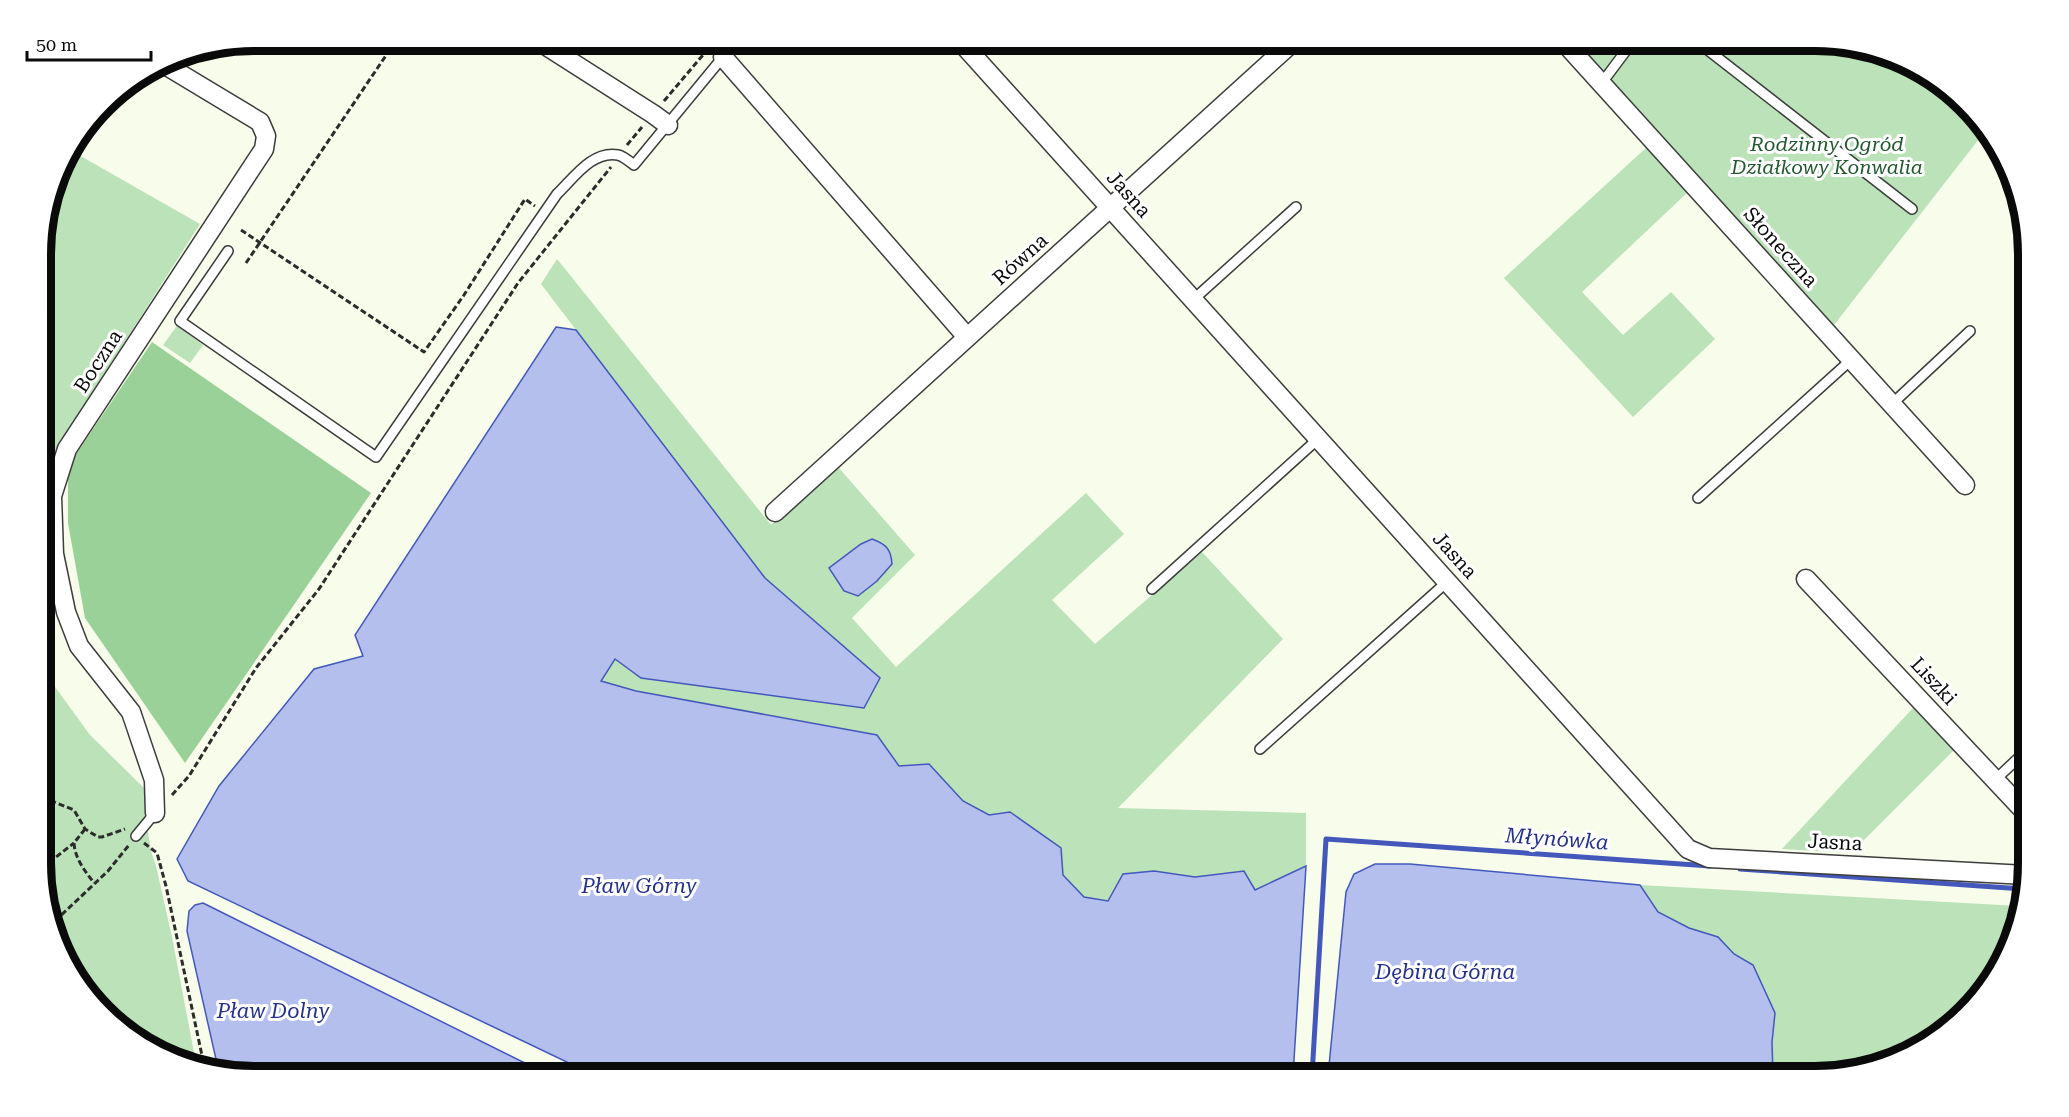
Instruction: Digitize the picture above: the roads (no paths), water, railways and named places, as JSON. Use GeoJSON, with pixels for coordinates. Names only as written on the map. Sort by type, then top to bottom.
{"type":"FeatureCollection","features":[{"type":"Feature","properties":{"kind":"street"},"geometry":{"type":"LineString","coordinates":[[554,51],[660,119]]}},
{"type":"Feature","properties":{"kind":"street","name":"Jasna"},"geometry":{"type":"LineString","coordinates":[[969,51],[1688,849],[1710,858],[2017,875]]}},
{"type":"Feature","properties":{"kind":"street","name":"Równa"},"geometry":{"type":"LineString","coordinates":[[775,512],[1283,51]]}},
{"type":"Feature","properties":{"kind":"street","name":"Słoneczna"},"geometry":{"type":"LineString","coordinates":[[1572,51],[1965,485]]}},
{"type":"Feature","properties":{"kind":"street"},"geometry":{"type":"LineString","coordinates":[[723,57],[967,337]]}},
{"type":"Feature","properties":{"kind":"street","name":"Boczna"},"geometry":{"type":"LineString","coordinates":[[150,820],[154,780],[131,712],[79,646],[66,612],[54,554],[52,496],[67,449],[264,148],[266,136],[260,122],[171,68]]}},
{"type":"Feature","properties":{"kind":"street","name":"Liszki"},"geometry":{"type":"LineString","coordinates":[[1806,579],[2018,804]]}},
{"type":"Feature","properties":{"kind":"lane"},"geometry":{"type":"LineString","coordinates":[[228,251],[180,321],[376,457],[557,195],[594,159],[605,155],[619,155],[634,165],[660,119],[728,51]]}},
{"type":"Feature","properties":{"kind":"lane"},"geometry":{"type":"LineString","coordinates":[[1600,82],[1626,51]]}},
{"type":"Feature","properties":{"kind":"lane"},"geometry":{"type":"LineString","coordinates":[[1709,51],[1912,209]]}},
{"type":"Feature","properties":{"kind":"lane"},"geometry":{"type":"LineString","coordinates":[[1194,299],[1296,207]]}},
{"type":"Feature","properties":{"kind":"lane"},"geometry":{"type":"LineString","coordinates":[[1893,403],[1970,330]]}},
{"type":"Feature","properties":{"kind":"lane"},"geometry":{"type":"LineString","coordinates":[[1698,498],[1852,359]]}},
{"type":"Feature","properties":{"kind":"lane"},"geometry":{"type":"LineString","coordinates":[[1152,589],[1319,438]]}},
{"type":"Feature","properties":{"kind":"lane"},"geometry":{"type":"LineString","coordinates":[[1260,749],[1448,581]]}},
{"type":"Feature","properties":{"kind":"lane"},"geometry":{"type":"LineString","coordinates":[[1995,780],[2018,758]]}},
{"type":"Feature","properties":{"kind":"lane"},"geometry":{"type":"LineString","coordinates":[[136,836],[150,820]]}},
{"type":"Feature","properties":{"kind":"water","name":"Pław Górny"},"geometry":{"type":"Polygon","coordinates":[[[556,327],[576,330],[765,578],[880,678],[864,708],[641,678],[615,659],[601,681],[636,691],[877,735],[899,766],[929,764],[963,801],[989,815],[1010,812],[1061,848],[1063,875],[1084,897],[1108,901],[1123,874],[1154,871],[1195,877],[1244,871],[1255,890],[1306,866],[1294,1066],[575,1066],[188,881],[177,859],[219,786],[314,669],[363,656],[355,635],[556,327]]]}},
{"type":"Feature","properties":{"kind":"water"},"geometry":{"type":"Polygon","coordinates":[[[872,539],[887,548],[892,564],[877,581],[858,596],[844,591],[829,568],[861,544],[872,539]]]}},
{"type":"Feature","properties":{"kind":"water","name":"Dębina Górna"},"geometry":{"type":"Polygon","coordinates":[[[1375,864],[1410,864],[1640,885],[1658,912],[1689,928],[1718,937],[1734,954],[1753,965],[1775,1013],[1773,1066],[1329,1066],[1346,892],[1354,874],[1375,864]]]}},
{"type":"Feature","properties":{"kind":"water","name":"Pław Dolny"},"geometry":{"type":"Polygon","coordinates":[[[203,903],[531,1066],[254,1066],[217,1062],[187,931],[189,911],[195,905],[203,903]]]}},
{"type":"Feature","properties":{"kind":"waterway","name":"Młynówka"},"geometry":{"type":"LineString","coordinates":[[1313,1066],[1326,839],[1710,866]]}},
{"type":"Feature","properties":{"kind":"waterway","name":"Młynówka"},"geometry":{"type":"LineString","coordinates":[[1740,869],[2016,889]]}},
{"type":"Feature","properties":{"kind":"park label","name":"Rodzinny Ogród Działkowy Konwalia"},"geometry":{"type":"Point","coordinates":[1827,156]}}]}
